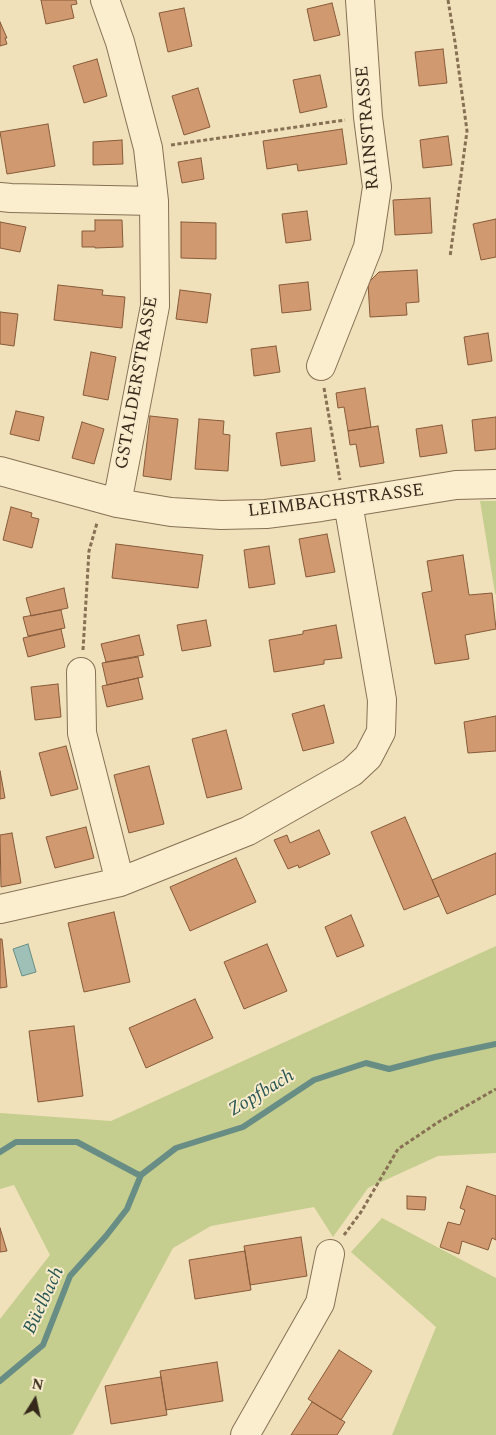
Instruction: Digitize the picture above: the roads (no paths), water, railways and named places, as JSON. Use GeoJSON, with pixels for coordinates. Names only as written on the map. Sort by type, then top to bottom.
{"type":"FeatureCollection","features":[{"type":"Feature","properties":{"kind":"street","name":"GSTALDERSTRASSE"},"geometry":{"type":"LineString","coordinates":[[105,0],[120,42],[148,148],[154,201],[155,306],[107,511]]}},
{"type":"Feature","properties":{"kind":"street","name":"RAINSTRASSE"},"geometry":{"type":"LineString","coordinates":[[320,366],[368,247],[377,187],[368,117],[360,0]]}},
{"type":"Feature","properties":{"kind":"street"},"geometry":{"type":"LineString","coordinates":[[0,197],[154,201]]}},
{"type":"Feature","properties":{"kind":"street","name":"LEIMBACHSTRASSE"},"geometry":{"type":"LineString","coordinates":[[0,471],[107,511],[221,515],[266,514],[345,496],[456,485],[496,484]]}},
{"type":"Feature","properties":{"kind":"street"},"geometry":{"type":"LineString","coordinates":[[0,909],[120,882],[248,831],[352,772],[368,757],[381,732],[382,700],[345,496]]}},
{"type":"Feature","properties":{"kind":"street"},"geometry":{"type":"LineString","coordinates":[[81,672],[82,733],[120,882]]}},
{"type":"Feature","properties":{"kind":"street"},"geometry":{"type":"LineString","coordinates":[[244,1435],[320,1303],[330,1254]]}},
{"type":"Feature","properties":{"kind":"water"},"geometry":{"type":"Polygon","coordinates":[[[28,944],[36,972],[22,976],[13,949],[28,944]]]}},
{"type":"Feature","properties":{"kind":"waterway","name":"Zopfbach"},"geometry":{"type":"LineString","coordinates":[[0,1152],[16,1142],[77,1142],[141,1175],[176,1148],[243,1127],[314,1080],[366,1063],[389,1069],[496,1044]]}},
{"type":"Feature","properties":{"kind":"waterway","name":"Büelbach"},"geometry":{"type":"LineString","coordinates":[[0,1381],[43,1345],[70,1276],[106,1236],[127,1209],[141,1175]]}}]}
